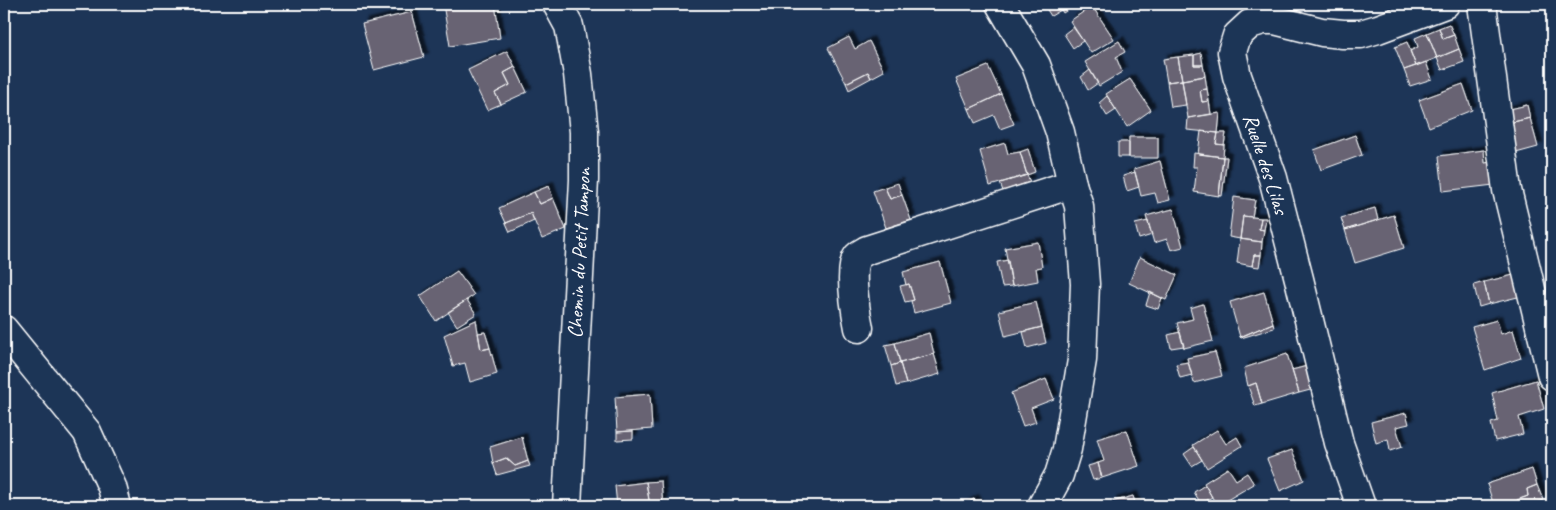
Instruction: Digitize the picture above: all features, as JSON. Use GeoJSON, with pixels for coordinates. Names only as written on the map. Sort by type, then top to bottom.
{"type":"FeatureCollection","features":[{"type":"Feature","properties":{"kind":"street","name":"Chemin du Petit Tampon"},"geometry":{"type":"LineString","coordinates":[[557,4],[568,26],[578,74],[584,132],[584,180],[567,506]]}},
{"type":"Feature","properties":{"kind":"street"},"geometry":{"type":"LineString","coordinates":[[1000,4],[1036,65],[1060,132],[1079,206],[1085,284],[1082,360],[1067,449],[1059,475],[1042,506]]}},
{"type":"Feature","properties":{"kind":"street","name":"Ruelle des Lilas"},"geometry":{"type":"LineString","coordinates":[[1361,506],[1339,442],[1300,279],[1273,178],[1237,76],[1232,52],[1236,36],[1250,24],[1263,20],[1274,20],[1322,32],[1361,34],[1445,4]]}},
{"type":"Feature","properties":{"kind":"street"},"geometry":{"type":"LineString","coordinates":[[1482,4],[1507,190],[1552,376]]}},
{"type":"Feature","properties":{"kind":"street"},"geometry":{"type":"LineString","coordinates":[[859,328],[854,301],[853,271],[857,257],[867,250],[1072,184]]}},
{"type":"Feature","properties":{"kind":"street"},"geometry":{"type":"LineString","coordinates":[[4,330],[87,432],[112,487],[117,506]]}},
{"type":"Feature","properties":{"kind":"building"},"geometry":{"type":"Polygon","coordinates":[[[443,4],[495,4],[500,38],[450,46],[443,4]]]}},
{"type":"Feature","properties":{"kind":"building"},"geometry":{"type":"Polygon","coordinates":[[[1058,4],[1061,10],[1051,16],[1044,5],[1058,4]]]}},
{"type":"Feature","properties":{"kind":"building"},"geometry":{"type":"Polygon","coordinates":[[[1058,4],[1077,4],[1063,13],[1058,4]]]}},
{"type":"Feature","properties":{"kind":"building"},"geometry":{"type":"Polygon","coordinates":[[[1092,6],[1114,39],[1091,53],[1070,21],[1092,6]]]}},
{"type":"Feature","properties":{"kind":"building"},"geometry":{"type":"Polygon","coordinates":[[[412,12],[424,57],[374,70],[362,24],[412,12]]]}},
{"type":"Feature","properties":{"kind":"building"},"geometry":{"type":"Polygon","coordinates":[[[1449,24],[1454,35],[1443,39],[1439,28],[1449,24]]]}},
{"type":"Feature","properties":{"kind":"building"},"geometry":{"type":"Polygon","coordinates":[[[1073,27],[1083,41],[1073,48],[1064,34],[1073,27]]]}},
{"type":"Feature","properties":{"kind":"building"},"geometry":{"type":"Polygon","coordinates":[[[1439,28],[1443,39],[1454,35],[1459,49],[1437,58],[1427,33],[1439,28]]]}},
{"type":"Feature","properties":{"kind":"building"},"geometry":{"type":"Polygon","coordinates":[[[1427,33],[1437,58],[1416,66],[1410,51],[1418,47],[1415,38],[1427,33]]]}},
{"type":"Feature","properties":{"kind":"building"},"geometry":{"type":"Polygon","coordinates":[[[849,37],[855,49],[869,41],[884,71],[871,78],[868,72],[846,83],[828,48],[849,37]]]}},
{"type":"Feature","properties":{"kind":"building"},"geometry":{"type":"Polygon","coordinates":[[[1119,41],[1125,52],[1116,57],[1122,72],[1099,86],[1085,62],[1119,41]]]}},
{"type":"Feature","properties":{"kind":"building"},"geometry":{"type":"Polygon","coordinates":[[[1407,42],[1416,66],[1404,70],[1395,47],[1407,42]]]}},
{"type":"Feature","properties":{"kind":"building"},"geometry":{"type":"Polygon","coordinates":[[[1459,49],[1464,62],[1442,70],[1437,58],[1459,49]]]}},
{"type":"Feature","properties":{"kind":"building"},"geometry":{"type":"Polygon","coordinates":[[[507,51],[515,67],[504,73],[510,85],[495,93],[501,104],[487,110],[468,70],[507,51]]]}},
{"type":"Feature","properties":{"kind":"building"},"geometry":{"type":"Polygon","coordinates":[[[1201,53],[1203,65],[1194,65],[1194,55],[1201,53]]]}},
{"type":"Feature","properties":{"kind":"building"},"geometry":{"type":"Polygon","coordinates":[[[1194,55],[1194,65],[1203,65],[1205,76],[1182,80],[1178,57],[1194,55]]]}},
{"type":"Feature","properties":{"kind":"building"},"geometry":{"type":"Polygon","coordinates":[[[1178,57],[1182,80],[1167,82],[1163,59],[1178,57]]]}},
{"type":"Feature","properties":{"kind":"building"},"geometry":{"type":"Polygon","coordinates":[[[1426,62],[1432,79],[1410,86],[1404,70],[1426,62]]]}},
{"type":"Feature","properties":{"kind":"building"},"geometry":{"type":"Polygon","coordinates":[[[988,66],[1001,94],[969,109],[956,79],[988,66]]]}},
{"type":"Feature","properties":{"kind":"building"},"geometry":{"type":"Polygon","coordinates":[[[515,67],[527,92],[501,104],[495,93],[510,85],[504,73],[515,67]]]}},
{"type":"Feature","properties":{"kind":"building"},"geometry":{"type":"Polygon","coordinates":[[[1090,70],[1098,83],[1088,90],[1081,77],[1090,70]]]}},
{"type":"Feature","properties":{"kind":"building"},"geometry":{"type":"Polygon","coordinates":[[[868,72],[871,78],[849,90],[846,83],[868,72]]]}},
{"type":"Feature","properties":{"kind":"building"},"geometry":{"type":"Polygon","coordinates":[[[1205,76],[1207,89],[1200,90],[1202,102],[1209,101],[1211,114],[1188,118],[1182,80],[1205,76]]]}},
{"type":"Feature","properties":{"kind":"building"},"geometry":{"type":"Polygon","coordinates":[[[1130,79],[1151,110],[1127,127],[1106,94],[1130,79]]]}},
{"type":"Feature","properties":{"kind":"building"},"geometry":{"type":"Polygon","coordinates":[[[1182,80],[1186,105],[1171,107],[1167,82],[1182,80]]]}},
{"type":"Feature","properties":{"kind":"building"},"geometry":{"type":"Polygon","coordinates":[[[1463,84],[1472,110],[1429,127],[1419,100],[1463,84]]]}},
{"type":"Feature","properties":{"kind":"building"},"geometry":{"type":"Polygon","coordinates":[[[1207,89],[1209,101],[1202,102],[1200,90],[1207,89]]]}},
{"type":"Feature","properties":{"kind":"building"},"geometry":{"type":"Polygon","coordinates":[[[1001,94],[1014,124],[1000,129],[994,115],[975,123],[969,109],[1001,94]]]}},
{"type":"Feature","properties":{"kind":"building"},"geometry":{"type":"Polygon","coordinates":[[[1107,96],[1116,110],[1107,116],[1099,103],[1107,96]]]}},
{"type":"Feature","properties":{"kind":"building"},"geometry":{"type":"Polygon","coordinates":[[[1527,105],[1530,118],[1509,123],[1506,110],[1527,105]]]}},
{"type":"Feature","properties":{"kind":"building"},"geometry":{"type":"Polygon","coordinates":[[[1220,113],[1218,133],[1187,130],[1188,118],[1220,113]]]}},
{"type":"Feature","properties":{"kind":"building"},"geometry":{"type":"Polygon","coordinates":[[[1530,118],[1538,147],[1516,153],[1509,123],[1530,118]]]}},
{"type":"Feature","properties":{"kind":"building"},"geometry":{"type":"Polygon","coordinates":[[[1201,131],[1218,133],[1216,144],[1224,145],[1223,157],[1198,154],[1201,131]]]}},
{"type":"Feature","properties":{"kind":"building"},"geometry":{"type":"Polygon","coordinates":[[[1218,133],[1226,133],[1224,145],[1216,144],[1218,133]]]}},
{"type":"Feature","properties":{"kind":"building"},"geometry":{"type":"Polygon","coordinates":[[[1355,135],[1362,155],[1321,170],[1314,150],[1355,135]]]}},
{"type":"Feature","properties":{"kind":"building"},"geometry":{"type":"Polygon","coordinates":[[[1129,137],[1158,137],[1158,158],[1129,158],[1129,137]]]}},
{"type":"Feature","properties":{"kind":"building"},"geometry":{"type":"Polygon","coordinates":[[[1118,142],[1129,142],[1129,157],[1118,157],[1118,142]]]}},
{"type":"Feature","properties":{"kind":"building"},"geometry":{"type":"Polygon","coordinates":[[[1005,143],[1008,154],[1020,152],[1027,175],[990,186],[980,151],[1005,143]]]}},
{"type":"Feature","properties":{"kind":"building"},"geometry":{"type":"Polygon","coordinates":[[[1028,149],[1035,172],[1027,175],[1020,152],[1028,149]]]}},
{"type":"Feature","properties":{"kind":"building"},"geometry":{"type":"Polygon","coordinates":[[[1484,150],[1485,163],[1491,162],[1494,185],[1443,191],[1439,156],[1484,150]]]}},
{"type":"Feature","properties":{"kind":"building"},"geometry":{"type":"Polygon","coordinates":[[[1194,153],[1223,157],[1219,196],[1194,192],[1197,167],[1193,167],[1194,153]]]}},
{"type":"Feature","properties":{"kind":"building"},"geometry":{"type":"Polygon","coordinates":[[[1223,157],[1227,157],[1222,196],[1219,196],[1223,157]]]}},
{"type":"Feature","properties":{"kind":"building"},"geometry":{"type":"Polygon","coordinates":[[[1160,161],[1170,200],[1158,203],[1155,193],[1141,196],[1134,169],[1160,161]]]}},
{"type":"Feature","properties":{"kind":"building"},"geometry":{"type":"Polygon","coordinates":[[[1135,172],[1139,187],[1127,191],[1123,176],[1135,172]]]}},
{"type":"Feature","properties":{"kind":"building"},"geometry":{"type":"Polygon","coordinates":[[[1027,175],[1030,182],[1003,191],[1000,183],[1027,175]]]}},
{"type":"Feature","properties":{"kind":"building"},"geometry":{"type":"Polygon","coordinates":[[[898,183],[902,195],[890,199],[885,187],[898,183]]]}},
{"type":"Feature","properties":{"kind":"building"},"geometry":{"type":"Polygon","coordinates":[[[549,186],[553,198],[540,204],[534,192],[549,186]]]}},
{"type":"Feature","properties":{"kind":"building"},"geometry":{"type":"Polygon","coordinates":[[[885,187],[890,199],[902,195],[911,220],[886,228],[873,191],[885,187]]]}},
{"type":"Feature","properties":{"kind":"building"},"geometry":{"type":"Polygon","coordinates":[[[534,192],[540,204],[553,198],[566,229],[542,239],[531,213],[506,223],[499,208],[534,192]]]}},
{"type":"Feature","properties":{"kind":"building"},"geometry":{"type":"Polygon","coordinates":[[[1234,197],[1255,200],[1252,217],[1243,216],[1240,239],[1229,237],[1234,197]]]}},
{"type":"Feature","properties":{"kind":"building"},"geometry":{"type":"Polygon","coordinates":[[[1375,208],[1378,220],[1345,230],[1341,218],[1375,208]]]}},
{"type":"Feature","properties":{"kind":"building"},"geometry":{"type":"Polygon","coordinates":[[[1173,209],[1183,247],[1171,250],[1167,239],[1154,243],[1146,216],[1173,209]]]}},
{"type":"Feature","properties":{"kind":"building"},"geometry":{"type":"Polygon","coordinates":[[[531,213],[534,221],[510,232],[506,223],[531,213]]]}},
{"type":"Feature","properties":{"kind":"building"},"geometry":{"type":"Polygon","coordinates":[[[1394,215],[1404,248],[1355,263],[1345,230],[1394,215]]]}},
{"type":"Feature","properties":{"kind":"building"},"geometry":{"type":"Polygon","coordinates":[[[1243,216],[1261,218],[1259,229],[1264,230],[1262,242],[1240,239],[1243,216]]]}},
{"type":"Feature","properties":{"kind":"building"},"geometry":{"type":"Polygon","coordinates":[[[1261,218],[1266,218],[1264,230],[1259,229],[1261,218]]]}},
{"type":"Feature","properties":{"kind":"building"},"geometry":{"type":"Polygon","coordinates":[[[1148,221],[1152,235],[1139,239],[1135,224],[1148,221]]]}},
{"type":"Feature","properties":{"kind":"building"},"geometry":{"type":"Polygon","coordinates":[[[1240,239],[1262,242],[1261,255],[1254,255],[1252,266],[1237,263],[1240,239]]]}},
{"type":"Feature","properties":{"kind":"building"},"geometry":{"type":"Polygon","coordinates":[[[1038,242],[1042,267],[1036,268],[1038,281],[1012,286],[1005,248],[1038,242]]]}},
{"type":"Feature","properties":{"kind":"building"},"geometry":{"type":"Polygon","coordinates":[[[1254,255],[1261,255],[1259,267],[1252,266],[1254,255]]]}},
{"type":"Feature","properties":{"kind":"building"},"geometry":{"type":"Polygon","coordinates":[[[1140,257],[1177,275],[1166,300],[1129,283],[1140,257]]]}},
{"type":"Feature","properties":{"kind":"building"},"geometry":{"type":"Polygon","coordinates":[[[1008,260],[1012,286],[1002,287],[997,262],[1008,260]]]}},
{"type":"Feature","properties":{"kind":"building"},"geometry":{"type":"Polygon","coordinates":[[[940,262],[951,303],[914,313],[911,301],[914,300],[909,284],[906,285],[903,272],[940,262]]]}},
{"type":"Feature","properties":{"kind":"building"},"geometry":{"type":"Polygon","coordinates":[[[457,271],[474,295],[436,321],[420,296],[457,271]]]}},
{"type":"Feature","properties":{"kind":"building"},"geometry":{"type":"Polygon","coordinates":[[[1522,273],[1526,295],[1489,304],[1484,282],[1522,273]]]}},
{"type":"Feature","properties":{"kind":"building"},"geometry":{"type":"Polygon","coordinates":[[[1484,282],[1489,304],[1479,307],[1474,285],[1484,282]]]}},
{"type":"Feature","properties":{"kind":"building"},"geometry":{"type":"Polygon","coordinates":[[[909,284],[914,300],[905,302],[900,286],[909,284]]]}},
{"type":"Feature","properties":{"kind":"building"},"geometry":{"type":"Polygon","coordinates":[[[1150,292],[1162,298],[1158,309],[1146,305],[1150,292]]]}},
{"type":"Feature","properties":{"kind":"building"},"geometry":{"type":"Polygon","coordinates":[[[1264,292],[1273,323],[1240,337],[1230,302],[1264,292]]]}},
{"type":"Feature","properties":{"kind":"building"},"geometry":{"type":"Polygon","coordinates":[[[467,300],[476,314],[457,326],[448,312],[467,300]]]}},
{"type":"Feature","properties":{"kind":"building"},"geometry":{"type":"Polygon","coordinates":[[[1036,302],[1042,327],[1005,336],[999,311],[1036,302]]]}},
{"type":"Feature","properties":{"kind":"building"},"geometry":{"type":"Polygon","coordinates":[[[1203,304],[1213,341],[1184,348],[1177,323],[1193,319],[1190,308],[1203,304]]]}},
{"type":"Feature","properties":{"kind":"building"},"geometry":{"type":"Polygon","coordinates":[[[476,320],[481,350],[490,348],[497,374],[470,382],[465,363],[453,366],[444,335],[476,320]]]}},
{"type":"Feature","properties":{"kind":"building"},"geometry":{"type":"Polygon","coordinates":[[[1497,320],[1501,334],[1513,330],[1521,358],[1485,370],[1472,327],[1497,320]]]}},
{"type":"Feature","properties":{"kind":"building"},"geometry":{"type":"Polygon","coordinates":[[[1273,323],[1274,328],[1240,337],[1273,323]]]}},
{"type":"Feature","properties":{"kind":"building"},"geometry":{"type":"Polygon","coordinates":[[[1042,327],[1046,343],[1027,348],[1023,332],[1042,327]]]}},
{"type":"Feature","properties":{"kind":"building"},"geometry":{"type":"Polygon","coordinates":[[[485,332],[490,348],[481,350],[478,333],[485,332]]]}},
{"type":"Feature","properties":{"kind":"building"},"geometry":{"type":"Polygon","coordinates":[[[1180,332],[1184,346],[1171,348],[1168,335],[1180,332]]]}},
{"type":"Feature","properties":{"kind":"building"},"geometry":{"type":"Polygon","coordinates":[[[929,333],[934,354],[900,363],[895,343],[929,333]]]}},
{"type":"Feature","properties":{"kind":"building"},"geometry":{"type":"Polygon","coordinates":[[[895,343],[900,363],[891,366],[885,345],[895,343]]]}},
{"type":"Feature","properties":{"kind":"building"},"geometry":{"type":"Polygon","coordinates":[[[1215,352],[1222,376],[1194,383],[1187,358],[1215,352]]]}},
{"type":"Feature","properties":{"kind":"building"},"geometry":{"type":"Polygon","coordinates":[[[934,354],[940,374],[906,384],[900,363],[934,354]]]}},
{"type":"Feature","properties":{"kind":"building"},"geometry":{"type":"Polygon","coordinates":[[[1287,354],[1299,393],[1262,404],[1256,383],[1248,386],[1244,368],[1287,354]]]}},
{"type":"Feature","properties":{"kind":"building"},"geometry":{"type":"Polygon","coordinates":[[[1188,362],[1192,375],[1180,378],[1176,364],[1188,362]]]}},
{"type":"Feature","properties":{"kind":"building"},"geometry":{"type":"Polygon","coordinates":[[[900,363],[906,384],[896,386],[891,366],[900,363]]]}},
{"type":"Feature","properties":{"kind":"building"},"geometry":{"type":"Polygon","coordinates":[[[1307,366],[1314,389],[1299,393],[1292,370],[1307,366]]]}},
{"type":"Feature","properties":{"kind":"building"},"geometry":{"type":"Polygon","coordinates":[[[1046,379],[1054,399],[1031,408],[1036,422],[1023,426],[1011,393],[1046,379]]]}},
{"type":"Feature","properties":{"kind":"building"},"geometry":{"type":"Polygon","coordinates":[[[1536,380],[1544,409],[1519,417],[1523,434],[1495,441],[1491,423],[1498,421],[1492,393],[1536,380]]]}},
{"type":"Feature","properties":{"kind":"building"},"geometry":{"type":"Polygon","coordinates":[[[1256,383],[1262,404],[1255,406],[1248,386],[1256,383]]]}},
{"type":"Feature","properties":{"kind":"building"},"geometry":{"type":"Polygon","coordinates":[[[650,394],[652,429],[617,432],[615,397],[650,394]]]}},
{"type":"Feature","properties":{"kind":"building"},"geometry":{"type":"Polygon","coordinates":[[[1406,413],[1409,424],[1396,427],[1402,447],[1390,451],[1388,439],[1376,443],[1371,422],[1406,413]]]}},
{"type":"Feature","properties":{"kind":"building"},"geometry":{"type":"Polygon","coordinates":[[[1127,430],[1139,466],[1102,478],[1098,463],[1104,461],[1097,439],[1127,430]]]}},
{"type":"Feature","properties":{"kind":"building"},"geometry":{"type":"Polygon","coordinates":[[[1217,430],[1226,444],[1237,437],[1242,446],[1207,468],[1193,445],[1217,430]]]}},
{"type":"Feature","properties":{"kind":"building"},"geometry":{"type":"Polygon","coordinates":[[[633,431],[633,439],[617,440],[617,432],[633,431]]]}},
{"type":"Feature","properties":{"kind":"building"},"geometry":{"type":"Polygon","coordinates":[[[522,437],[528,461],[515,466],[506,458],[493,463],[490,447],[522,437]]]}},
{"type":"Feature","properties":{"kind":"building"},"geometry":{"type":"Polygon","coordinates":[[[1194,447],[1202,460],[1192,466],[1184,454],[1194,447]]]}},
{"type":"Feature","properties":{"kind":"building"},"geometry":{"type":"Polygon","coordinates":[[[1292,450],[1304,480],[1280,491],[1267,459],[1292,450]]]}},
{"type":"Feature","properties":{"kind":"building"},"geometry":{"type":"Polygon","coordinates":[[[506,458],[515,466],[528,461],[530,466],[497,475],[493,463],[506,458]]]}},
{"type":"Feature","properties":{"kind":"building"},"geometry":{"type":"Polygon","coordinates":[[[1098,463],[1102,478],[1093,480],[1088,466],[1098,463]]]}},
{"type":"Feature","properties":{"kind":"building"},"geometry":{"type":"Polygon","coordinates":[[[1228,468],[1236,480],[1247,473],[1254,484],[1217,506],[1204,483],[1228,468]]]}},
{"type":"Feature","properties":{"kind":"building"},"geometry":{"type":"Polygon","coordinates":[[[1532,469],[1537,485],[1527,489],[1528,496],[1517,500],[1518,506],[1494,506],[1487,484],[1532,469]]]}},
{"type":"Feature","properties":{"kind":"building"},"geometry":{"type":"Polygon","coordinates":[[[661,481],[663,506],[650,506],[646,482],[661,481]]]}},
{"type":"Feature","properties":{"kind":"building"},"geometry":{"type":"Polygon","coordinates":[[[646,482],[650,506],[617,506],[615,486],[646,482]]]}},
{"type":"Feature","properties":{"kind":"building"},"geometry":{"type":"Polygon","coordinates":[[[1205,485],[1212,497],[1201,504],[1194,492],[1205,485]]]}},
{"type":"Feature","properties":{"kind":"building"},"geometry":{"type":"Polygon","coordinates":[[[1537,485],[1543,500],[1518,506],[1517,500],[1528,496],[1527,489],[1537,485]]]}},
{"type":"Feature","properties":{"kind":"building"},"geometry":{"type":"Polygon","coordinates":[[[1133,496],[1136,506],[1113,506],[1112,502],[1133,496]]]}},
{"type":"Feature","properties":{"kind":"building"},"geometry":{"type":"Polygon","coordinates":[[[974,499],[978,506],[962,506],[974,499]]]}}]}
